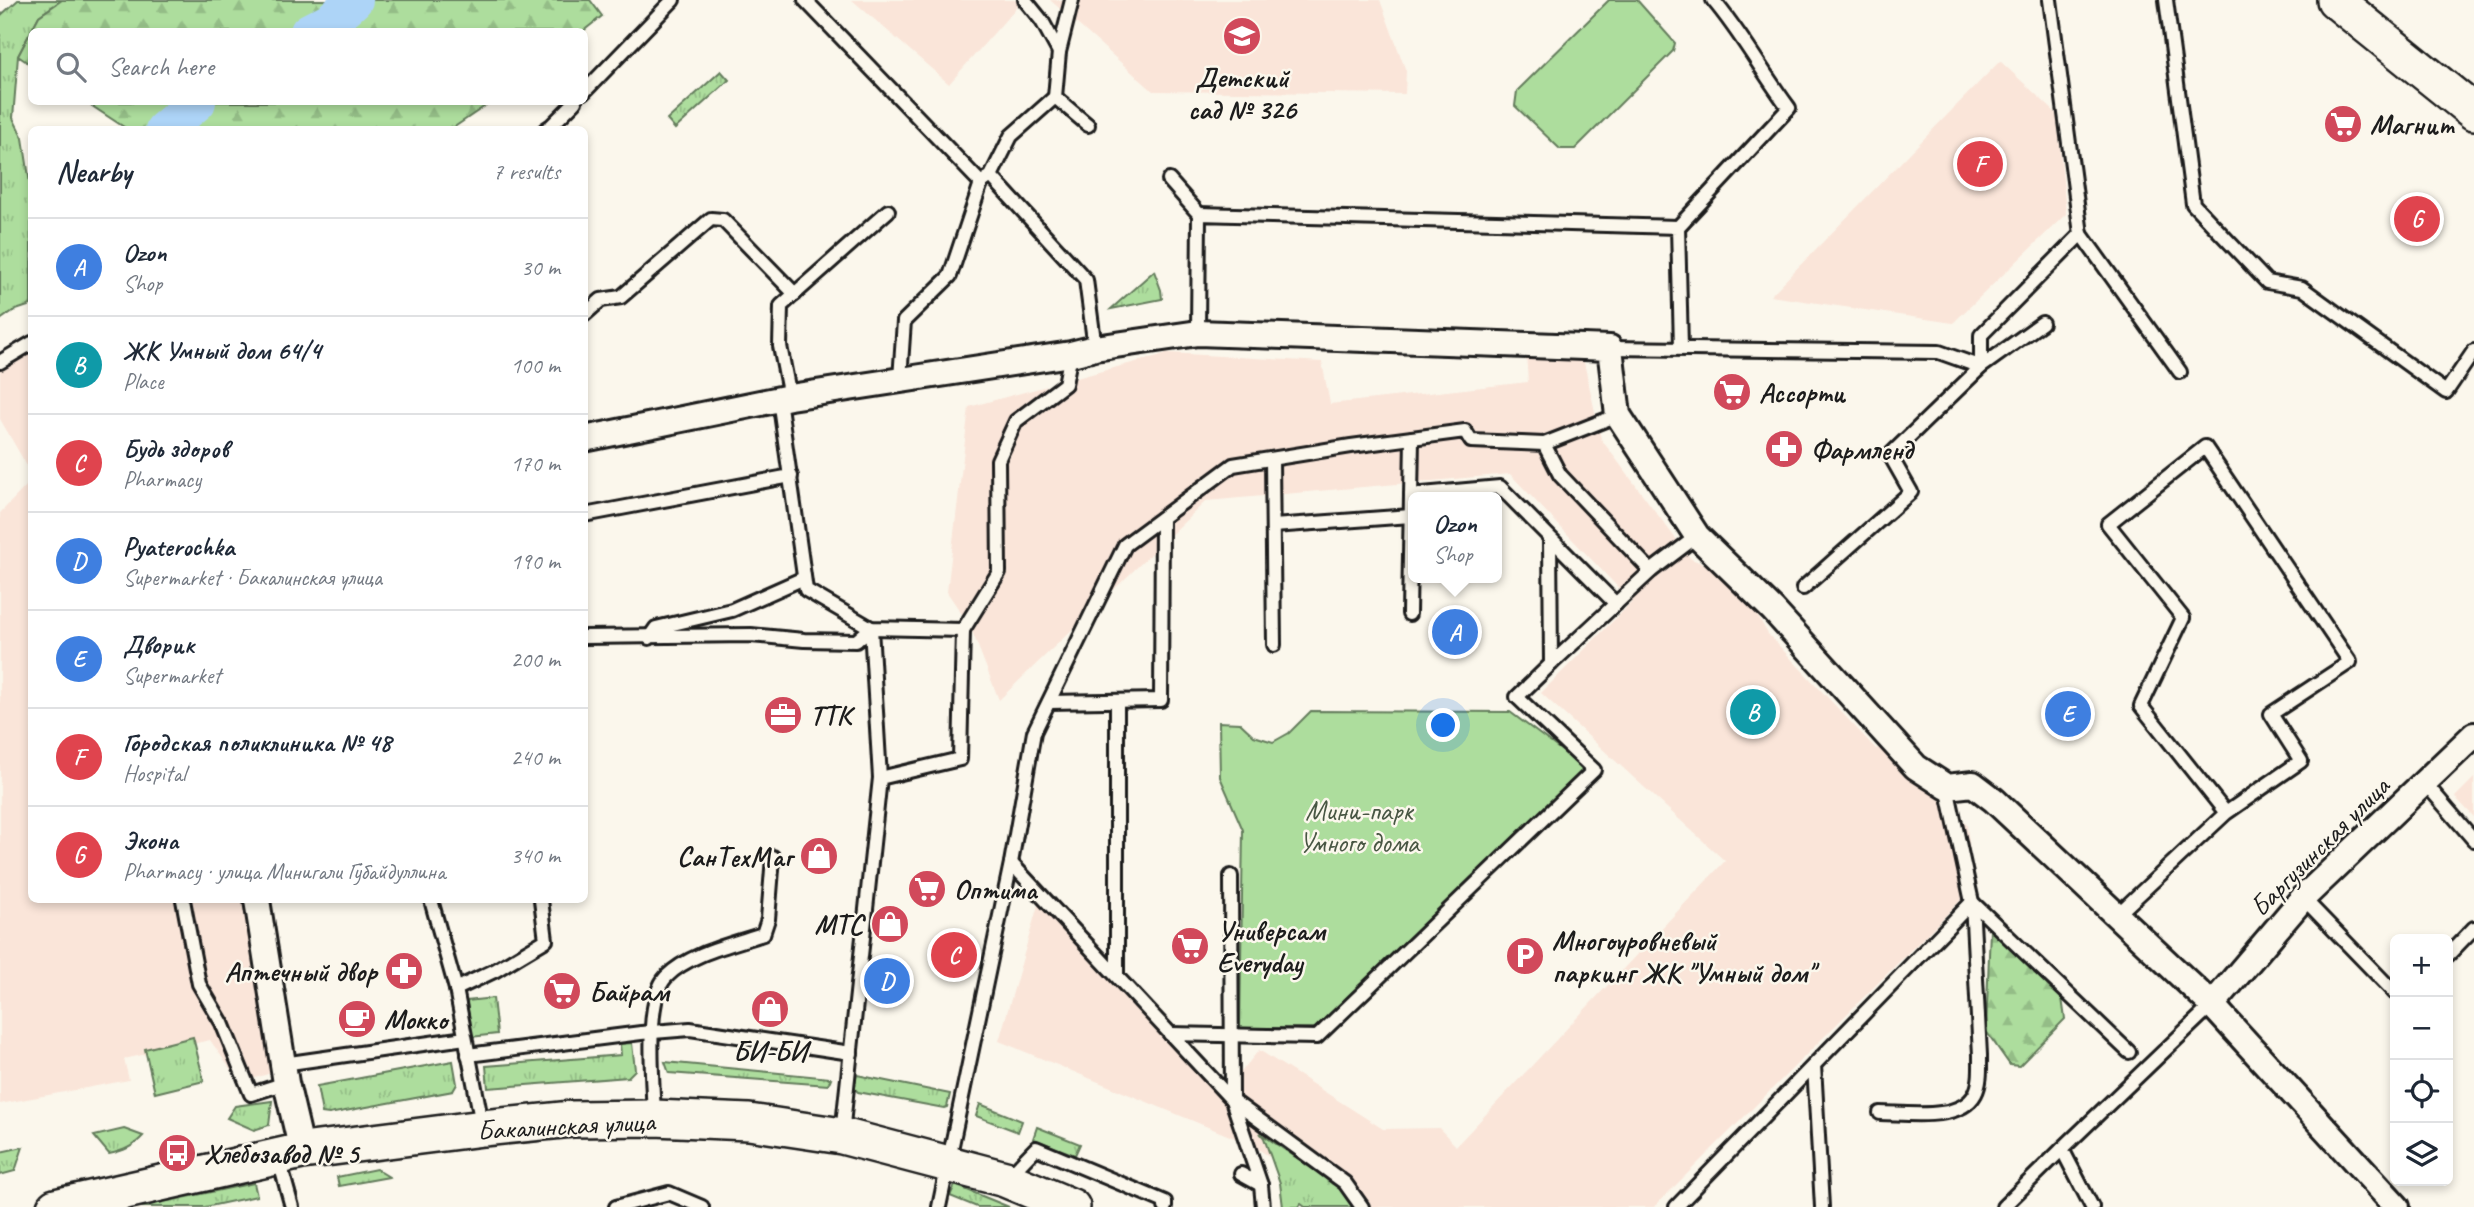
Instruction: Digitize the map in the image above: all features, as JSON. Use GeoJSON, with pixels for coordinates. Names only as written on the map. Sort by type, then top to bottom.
{"type":"FeatureCollection","features":[{"type":"Feature","properties":{"kind":"main road"},"geometry":{"type":"LineString","coordinates":[[2335,0],[2474,112]]}},
{"type":"Feature","properties":{"kind":"main road","name":"Бакалинская улица"},"geometry":{"type":"LineString","coordinates":[[55,1207],[290,1154],[572,1119],[654,1118],[749,1122],[842,1136],[1005,1179],[1072,1207]]}},
{"type":"Feature","properties":{"kind":"street"},"geometry":{"type":"LineString","coordinates":[[588,438],[784,398],[1198,334],[1610,348],[1618,415],[1697,536],[1773,610],[1916,767],[1947,787],[1973,784],[1994,800],[2212,1005],[2397,1207]]}},
{"type":"Feature","properties":{"kind":"street","name":"Баргузинская улица"},"geometry":{"type":"LineString","coordinates":[[2212,1005],[2304,898],[2474,735]]}},
{"type":"Feature","properties":{"kind":"street"},"geometry":{"type":"LineString","coordinates":[[257,903],[284,1074],[290,1154]]}},
{"type":"Feature","properties":{"kind":"lane"},"geometry":{"type":"LineString","coordinates":[[588,88],[673,0]]}},
{"type":"Feature","properties":{"kind":"lane"},"geometry":{"type":"LineString","coordinates":[[805,0],[1086,279],[1083,351],[1065,384],[1016,421],[998,460],[999,572],[963,630],[960,759],[880,778]]}},
{"type":"Feature","properties":{"kind":"lane"},"geometry":{"type":"LineString","coordinates":[[1025,0],[1042,21],[1059,52]]}},
{"type":"Feature","properties":{"kind":"lane"},"geometry":{"type":"LineString","coordinates":[[900,379],[904,321],[950,276],[986,179],[1011,136],[1055,97],[1059,52],[1072,0]]}},
{"type":"Feature","properties":{"kind":"lane"},"geometry":{"type":"LineString","coordinates":[[1681,347],[1678,227],[1789,107],[1766,78],[1737,27],[1713,0]]}},
{"type":"Feature","properties":{"kind":"lane"},"geometry":{"type":"LineString","coordinates":[[2050,0],[2081,234],[2180,372]]}},
{"type":"Feature","properties":{"kind":"lane"},"geometry":{"type":"LineString","coordinates":[[2166,0],[2193,204],[2267,282],[2302,288],[2446,392],[2474,351]]}},
{"type":"Feature","properties":{"kind":"lane"},"geometry":{"type":"LineString","coordinates":[[1055,97],[1088,125]]}},
{"type":"Feature","properties":{"kind":"lane"},"geometry":{"type":"LineString","coordinates":[[551,126],[572,105]]}},
{"type":"Feature","properties":{"kind":"lane"},"geometry":{"type":"LineString","coordinates":[[1169,180],[1199,214],[1198,334]]}},
{"type":"Feature","properties":{"kind":"lane"},"geometry":{"type":"LineString","coordinates":[[888,211],[781,306],[780,346],[784,398],[806,590],[871,628],[963,630]]}},
{"type":"Feature","properties":{"kind":"lane"},"geometry":{"type":"LineString","coordinates":[[1199,214],[1678,227]]}},
{"type":"Feature","properties":{"kind":"lane"},"geometry":{"type":"LineString","coordinates":[[588,311],[601,300],[621,297],[711,219],[723,220],[794,294]]}},
{"type":"Feature","properties":{"kind":"lane"},"geometry":{"type":"LineString","coordinates":[[1981,367],[1981,335],[2081,234]]}},
{"type":"Feature","properties":{"kind":"lane"},"geometry":{"type":"LineString","coordinates":[[1803,588],[1911,492],[1890,456],[1981,367],[2042,323]]}},
{"type":"Feature","properties":{"kind":"lane"},"geometry":{"type":"LineString","coordinates":[[0,362],[28,345]]}},
{"type":"Feature","properties":{"kind":"lane"},"geometry":{"type":"LineString","coordinates":[[1610,348],[1939,352],[1981,367]]}},
{"type":"Feature","properties":{"kind":"lane"},"geometry":{"type":"LineString","coordinates":[[939,1207],[1011,863],[1034,732],[1125,545],[1233,465],[1465,431],[1471,441],[1544,444],[1618,415]]}},
{"type":"Feature","properties":{"kind":"lane"},"geometry":{"type":"LineString","coordinates":[[1411,492],[1412,438]]}},
{"type":"Feature","properties":{"kind":"lane"},"geometry":{"type":"LineString","coordinates":[[1544,444],[1560,475],[1651,571]]}},
{"type":"Feature","properties":{"kind":"lane"},"geometry":{"type":"LineString","coordinates":[[2116,916],[2226,813],[2301,761],[2271,714],[2350,662],[2205,447],[2108,524],[2183,618],[2141,706],[2226,813]]}},
{"type":"Feature","properties":{"kind":"lane"},"geometry":{"type":"LineString","coordinates":[[1272,459],[1274,645]]}},
{"type":"Feature","properties":{"kind":"lane"},"geometry":{"type":"LineString","coordinates":[[588,514],[791,476]]}},
{"type":"Feature","properties":{"kind":"lane"},"geometry":{"type":"LineString","coordinates":[[1444,492],[1500,487],[1616,604]]}},
{"type":"Feature","properties":{"kind":"lane"},"geometry":{"type":"LineString","coordinates":[[1273,526],[1408,516]]}},
{"type":"Feature","properties":{"kind":"lane"},"geometry":{"type":"LineString","coordinates":[[1049,702],[1161,700],[1162,518]]}},
{"type":"Feature","properties":{"kind":"lane"},"geometry":{"type":"LineString","coordinates":[[1170,1034],[1317,1037],[1594,770],[1517,697],[1651,571],[1697,536]]}},
{"type":"Feature","properties":{"kind":"lane"},"geometry":{"type":"LineString","coordinates":[[1550,539],[1551,664]]}},
{"type":"Feature","properties":{"kind":"lane"},"geometry":{"type":"LineString","coordinates":[[649,638],[656,628],[732,610],[804,578]]}},
{"type":"Feature","properties":{"kind":"lane"},"geometry":{"type":"LineString","coordinates":[[1409,614],[1410,583]]}},
{"type":"Feature","properties":{"kind":"lane"},"geometry":{"type":"LineString","coordinates":[[588,637],[751,635],[856,641],[871,628]]}},
{"type":"Feature","properties":{"kind":"lane"},"geometry":{"type":"LineString","coordinates":[[842,1136],[880,778],[871,628]]}},
{"type":"Feature","properties":{"kind":"lane"},"geometry":{"type":"LineString","coordinates":[[1116,976],[1117,701]]}},
{"type":"Feature","properties":{"kind":"lane"},"geometry":{"type":"LineString","coordinates":[[2425,783],[2474,840]]}},
{"type":"Feature","properties":{"kind":"lane"},"geometry":{"type":"LineString","coordinates":[[1880,1114],[1946,1114],[1964,1106],[1974,1095],[1979,1080],[1972,902],[1947,787]]}},
{"type":"Feature","properties":{"kind":"lane"},"geometry":{"type":"LineString","coordinates":[[654,1118],[653,1007],[664,978],[695,957],[763,934],[768,919],[773,857]]}},
{"type":"Feature","properties":{"kind":"lane"},"geometry":{"type":"LineString","coordinates":[[1011,863],[1232,1100],[1345,1183],[1362,1207]]}},
{"type":"Feature","properties":{"kind":"lane"},"geometry":{"type":"LineString","coordinates":[[1231,876],[1232,1100],[1261,1185],[1263,1207]]}},
{"type":"Feature","properties":{"kind":"lane"},"geometry":{"type":"LineString","coordinates":[[2304,898],[2390,988]]}},
{"type":"Feature","properties":{"kind":"lane"},"geometry":{"type":"LineString","coordinates":[[1972,902],[2129,1052]]}},
{"type":"Feature","properties":{"kind":"lane"},"geometry":{"type":"LineString","coordinates":[[1676,1207],[1972,902]]}},
{"type":"Feature","properties":{"kind":"lane"},"geometry":{"type":"LineString","coordinates":[[184,903],[199,984],[222,1023],[251,1094],[284,1074],[465,1038]]}},
{"type":"Feature","properties":{"kind":"lane"},"geometry":{"type":"LineString","coordinates":[[432,903],[456,989],[483,1128]]}},
{"type":"Feature","properties":{"kind":"lane"},"geometry":{"type":"LineString","coordinates":[[456,989],[496,970],[545,940],[541,903]]}},
{"type":"Feature","properties":{"kind":"lane"},"geometry":{"type":"LineString","coordinates":[[2453,950],[2474,928]]}},
{"type":"Feature","properties":{"kind":"lane"},"geometry":{"type":"LineString","coordinates":[[2003,1207],[2212,1005]]}},
{"type":"Feature","properties":{"kind":"lane"},"geometry":{"type":"LineString","coordinates":[[468,1055],[690,1029],[851,1053]]}},
{"type":"Feature","properties":{"kind":"lane"},"geometry":{"type":"LineString","coordinates":[[1814,1065],[1822,1207]]}},
{"type":"Feature","properties":{"kind":"lane"},"geometry":{"type":"LineString","coordinates":[[1005,1179],[1036,1148],[1165,1202],[1165,1207]]}},
{"type":"Feature","properties":{"kind":"lane"},"geometry":{"type":"LineString","coordinates":[[2062,1149],[2092,1207]]}},
{"type":"Feature","properties":{"kind":"lane"},"geometry":{"type":"LineString","coordinates":[[290,1154],[292,1207]]}},
{"type":"Feature","properties":{"kind":"lane"},"geometry":{"type":"LineString","coordinates":[[1241,1174],[1261,1185]]}},
{"type":"Feature","properties":{"kind":"lane"},"geometry":{"type":"LineString","coordinates":[[616,1207],[669,1192],[702,1207]]}},
{"type":"Feature","properties":{"kind":"shaded area"},"geometry":{"type":"Polygon","coordinates":[[[852,0],[1023,0],[949,84],[852,0]]]}},
{"type":"Feature","properties":{"kind":"shaded area","name":"Детский сад № 326"},"geometry":{"type":"Polygon","coordinates":[[[1050,0],[1380,0],[1406,71],[1405,94],[1153,91],[1050,0]]]}},
{"type":"Feature","properties":{"kind":"shaded area"},"geometry":{"type":"Polygon","coordinates":[[[2000,61],[2057,114],[2066,214],[1953,323],[1770,296],[2000,61]]]}},
{"type":"Feature","properties":{"kind":"shaded area"},"geometry":{"type":"Polygon","coordinates":[[[28,353],[28,468],[0,419],[0,365],[28,353]]]}},
{"type":"Feature","properties":{"kind":"shaded area"},"geometry":{"type":"Polygon","coordinates":[[[1169,353],[1322,362],[1330,404],[1528,382],[1526,354],[1583,358],[1601,439],[1691,559],[1734,575],[1768,634],[1876,749],[1891,744],[1967,825],[1974,887],[1654,1207],[1343,1207],[1254,1146],[999,1041],[1040,898],[1223,1094],[1259,1050],[1383,1129],[1439,1128],[1456,1146],[1725,861],[1541,693],[1632,602],[1510,474],[1206,501],[999,700],[970,626],[947,592],[969,407],[1169,353]]]}},
{"type":"Feature","properties":{"kind":"shaded area"},"geometry":{"type":"Polygon","coordinates":[[[28,484],[28,903],[246,903],[277,1071],[240,1083],[210,1040],[124,1059],[129,1080],[0,1104],[0,513],[28,484]]]}},
{"type":"Feature","properties":{"kind":"shaded area"},"geometry":{"type":"Polygon","coordinates":[[[2474,778],[2474,817],[2455,797],[2474,778]]]}},
{"type":"Feature","properties":{"kind":"green space"},"geometry":{"type":"Polygon","coordinates":[[[18,0],[62,0],[39,16],[33,28],[28,28],[28,37],[18,56],[13,118],[23,138],[28,170],[28,306],[13,311],[0,320],[0,16],[18,0]]]}},
{"type":"Feature","properties":{"kind":"green space"},"geometry":{"type":"Polygon","coordinates":[[[62,0],[590,0],[602,16],[587,28],[33,28],[39,16],[62,0]]]}},
{"type":"Feature","properties":{"kind":"green space"},"geometry":{"type":"Polygon","coordinates":[[[1609,0],[1637,0],[1675,43],[1673,51],[1575,149],[1560,149],[1515,106],[1517,91],[1609,0]]]}},
{"type":"Feature","properties":{"kind":"green space"},"geometry":{"type":"Polygon","coordinates":[[[28,37],[28,63],[18,56],[28,37]]]}},
{"type":"Feature","properties":{"kind":"green space"},"geometry":{"type":"Polygon","coordinates":[[[721,71],[729,80],[675,129],[667,120],[721,71]]]}},
{"type":"Feature","properties":{"kind":"green space"},"geometry":{"type":"Polygon","coordinates":[[[91,105],[487,105],[456,126],[122,126],[91,105]]]}},
{"type":"Feature","properties":{"kind":"green space"},"geometry":{"type":"Polygon","coordinates":[[[1154,271],[1162,299],[1111,309],[1154,271]]]}},
{"type":"Feature","properties":{"kind":"green space","name":"Мини-парк Умного дома"},"geometry":{"type":"Polygon","coordinates":[[[1311,711],[1510,712],[1586,769],[1315,1028],[1240,1028],[1243,830],[1220,777],[1219,722],[1240,723],[1254,736],[1273,742],[1289,733],[1311,711]]]}},
{"type":"Feature","properties":{"kind":"green space"},"geometry":{"type":"Polygon","coordinates":[[[1990,930],[1994,930],[2062,998],[2065,1019],[2019,1066],[2010,1065],[1986,1031],[1990,930]]]}},
{"type":"Feature","properties":{"kind":"green space"},"geometry":{"type":"Polygon","coordinates":[[[493,998],[497,1034],[471,1037],[467,1001],[493,998]]]}},
{"type":"Feature","properties":{"kind":"green space"},"geometry":{"type":"Polygon","coordinates":[[[193,1037],[204,1081],[155,1093],[145,1049],[193,1037]]]}},
{"type":"Feature","properties":{"kind":"green space"},"geometry":{"type":"Polygon","coordinates":[[[632,1043],[635,1070],[628,1077],[488,1088],[486,1066],[621,1055],[620,1044],[632,1043]]]}},
{"type":"Feature","properties":{"kind":"green space"},"geometry":{"type":"Polygon","coordinates":[[[453,1061],[457,1084],[453,1091],[329,1114],[322,1113],[317,1086],[453,1061]]]}},
{"type":"Feature","properties":{"kind":"green space"},"geometry":{"type":"Polygon","coordinates":[[[665,1062],[831,1078],[828,1085],[669,1073],[665,1062]]]}},
{"type":"Feature","properties":{"kind":"green space"},"geometry":{"type":"Polygon","coordinates":[[[857,1075],[950,1094],[947,1107],[858,1092],[854,1088],[857,1075]]]}},
{"type":"Feature","properties":{"kind":"green space"},"geometry":{"type":"Polygon","coordinates":[[[272,1101],[269,1125],[254,1130],[227,1118],[235,1106],[272,1101]]]}},
{"type":"Feature","properties":{"kind":"green space"},"geometry":{"type":"Polygon","coordinates":[[[980,1104],[1022,1121],[1018,1132],[976,1116],[980,1104]]]}},
{"type":"Feature","properties":{"kind":"green space"},"geometry":{"type":"Polygon","coordinates":[[[1037,1127],[1080,1144],[1075,1155],[1033,1139],[1037,1127]]]}},
{"type":"Feature","properties":{"kind":"green space"},"geometry":{"type":"Polygon","coordinates":[[[124,1129],[143,1136],[128,1148],[109,1154],[94,1136],[124,1129]]]}},
{"type":"Feature","properties":{"kind":"green space"},"geometry":{"type":"Polygon","coordinates":[[[1260,1133],[1350,1194],[1356,1207],[1305,1207],[1301,1204],[1299,1207],[1283,1207],[1280,1183],[1260,1133]]]}},
{"type":"Feature","properties":{"kind":"green space"},"geometry":{"type":"Polygon","coordinates":[[[23,1147],[15,1171],[0,1175],[0,1152],[23,1147]]]}},
{"type":"Feature","properties":{"kind":"green space"},"geometry":{"type":"Polygon","coordinates":[[[376,1169],[389,1177],[339,1186],[337,1177],[376,1169]]]}},
{"type":"Feature","properties":{"kind":"green space"},"geometry":{"type":"Polygon","coordinates":[[[254,1183],[257,1196],[205,1207],[139,1207],[254,1183]]]}},
{"type":"Feature","properties":{"kind":"green space"},"geometry":{"type":"Polygon","coordinates":[[[955,1185],[1009,1207],[977,1207],[950,1196],[955,1185]]]}},
{"type":"Feature","properties":{"kind":"waterway"},"geometry":{"type":"LineString","coordinates":[[317,28],[332,20],[354,0]]}},
{"type":"Feature","properties":{"kind":"waterway"},"geometry":{"type":"LineString","coordinates":[[169,126],[193,105]]}},
{"type":"Feature","properties":{"kind":"place","name":"Детский сад № 326"},"geometry":{"type":"Point","coordinates":[1242,36]}},
{"type":"Feature","properties":{"kind":"place","name":"Магнит"},"geometry":{"type":"Point","coordinates":[2343,124]}},
{"type":"Feature","properties":{"kind":"place","name":"Городская поликлиника № 48"},"geometry":{"type":"Point","coordinates":[1980,164]}},
{"type":"Feature","properties":{"kind":"place","name":"Экона"},"geometry":{"type":"Point","coordinates":[2417,219]}},
{"type":"Feature","properties":{"kind":"place","name":"Ассорти"},"geometry":{"type":"Point","coordinates":[1732,392]}},
{"type":"Feature","properties":{"kind":"place","name":"Фармленд"},"geometry":{"type":"Point","coordinates":[1784,449]}},
{"type":"Feature","properties":{"kind":"place","name":"Ozon"},"geometry":{"type":"Point","coordinates":[1455,632]}},
{"type":"Feature","properties":{"kind":"place","name":"ЖК Умный дом 64/4"},"geometry":{"type":"Point","coordinates":[1753,712]}},
{"type":"Feature","properties":{"kind":"place","name":"Дворик"},"geometry":{"type":"Point","coordinates":[2068,714]}},
{"type":"Feature","properties":{"kind":"place","name":"ТТК"},"geometry":{"type":"Point","coordinates":[783,715]}},
{"type":"Feature","properties":{"kind":"place","name":"СанТехМаг"},"geometry":{"type":"Point","coordinates":[819,856]}},
{"type":"Feature","properties":{"kind":"place","name":"Оптима"},"geometry":{"type":"Point","coordinates":[927,889]}},
{"type":"Feature","properties":{"kind":"place","name":"МТС"},"geometry":{"type":"Point","coordinates":[890,924]}},
{"type":"Feature","properties":{"kind":"place","name":"Универсам Everyday"},"geometry":{"type":"Point","coordinates":[1190,946]}},
{"type":"Feature","properties":{"kind":"place","name":"Будь здоров"},"geometry":{"type":"Point","coordinates":[954,955]}},
{"type":"Feature","properties":{"kind":"place","name":"Многоуровневый паркинг ЖК \"Умный дом\""},"geometry":{"type":"Point","coordinates":[1525,956]}},
{"type":"Feature","properties":{"kind":"place","name":"Аптечный двор"},"geometry":{"type":"Point","coordinates":[404,971]}},
{"type":"Feature","properties":{"kind":"place","name":"Pyaterochka"},"geometry":{"type":"Point","coordinates":[887,981]}},
{"type":"Feature","properties":{"kind":"place","name":"Байрам"},"geometry":{"type":"Point","coordinates":[562,991]}},
{"type":"Feature","properties":{"kind":"place","name":"БИ-БИ"},"geometry":{"type":"Point","coordinates":[770,1009]}},
{"type":"Feature","properties":{"kind":"place","name":"Мокко"},"geometry":{"type":"Point","coordinates":[357,1019]}},
{"type":"Feature","properties":{"kind":"place","name":"Хлебозавод № 5"},"geometry":{"type":"Point","coordinates":[177,1153]}}]}
